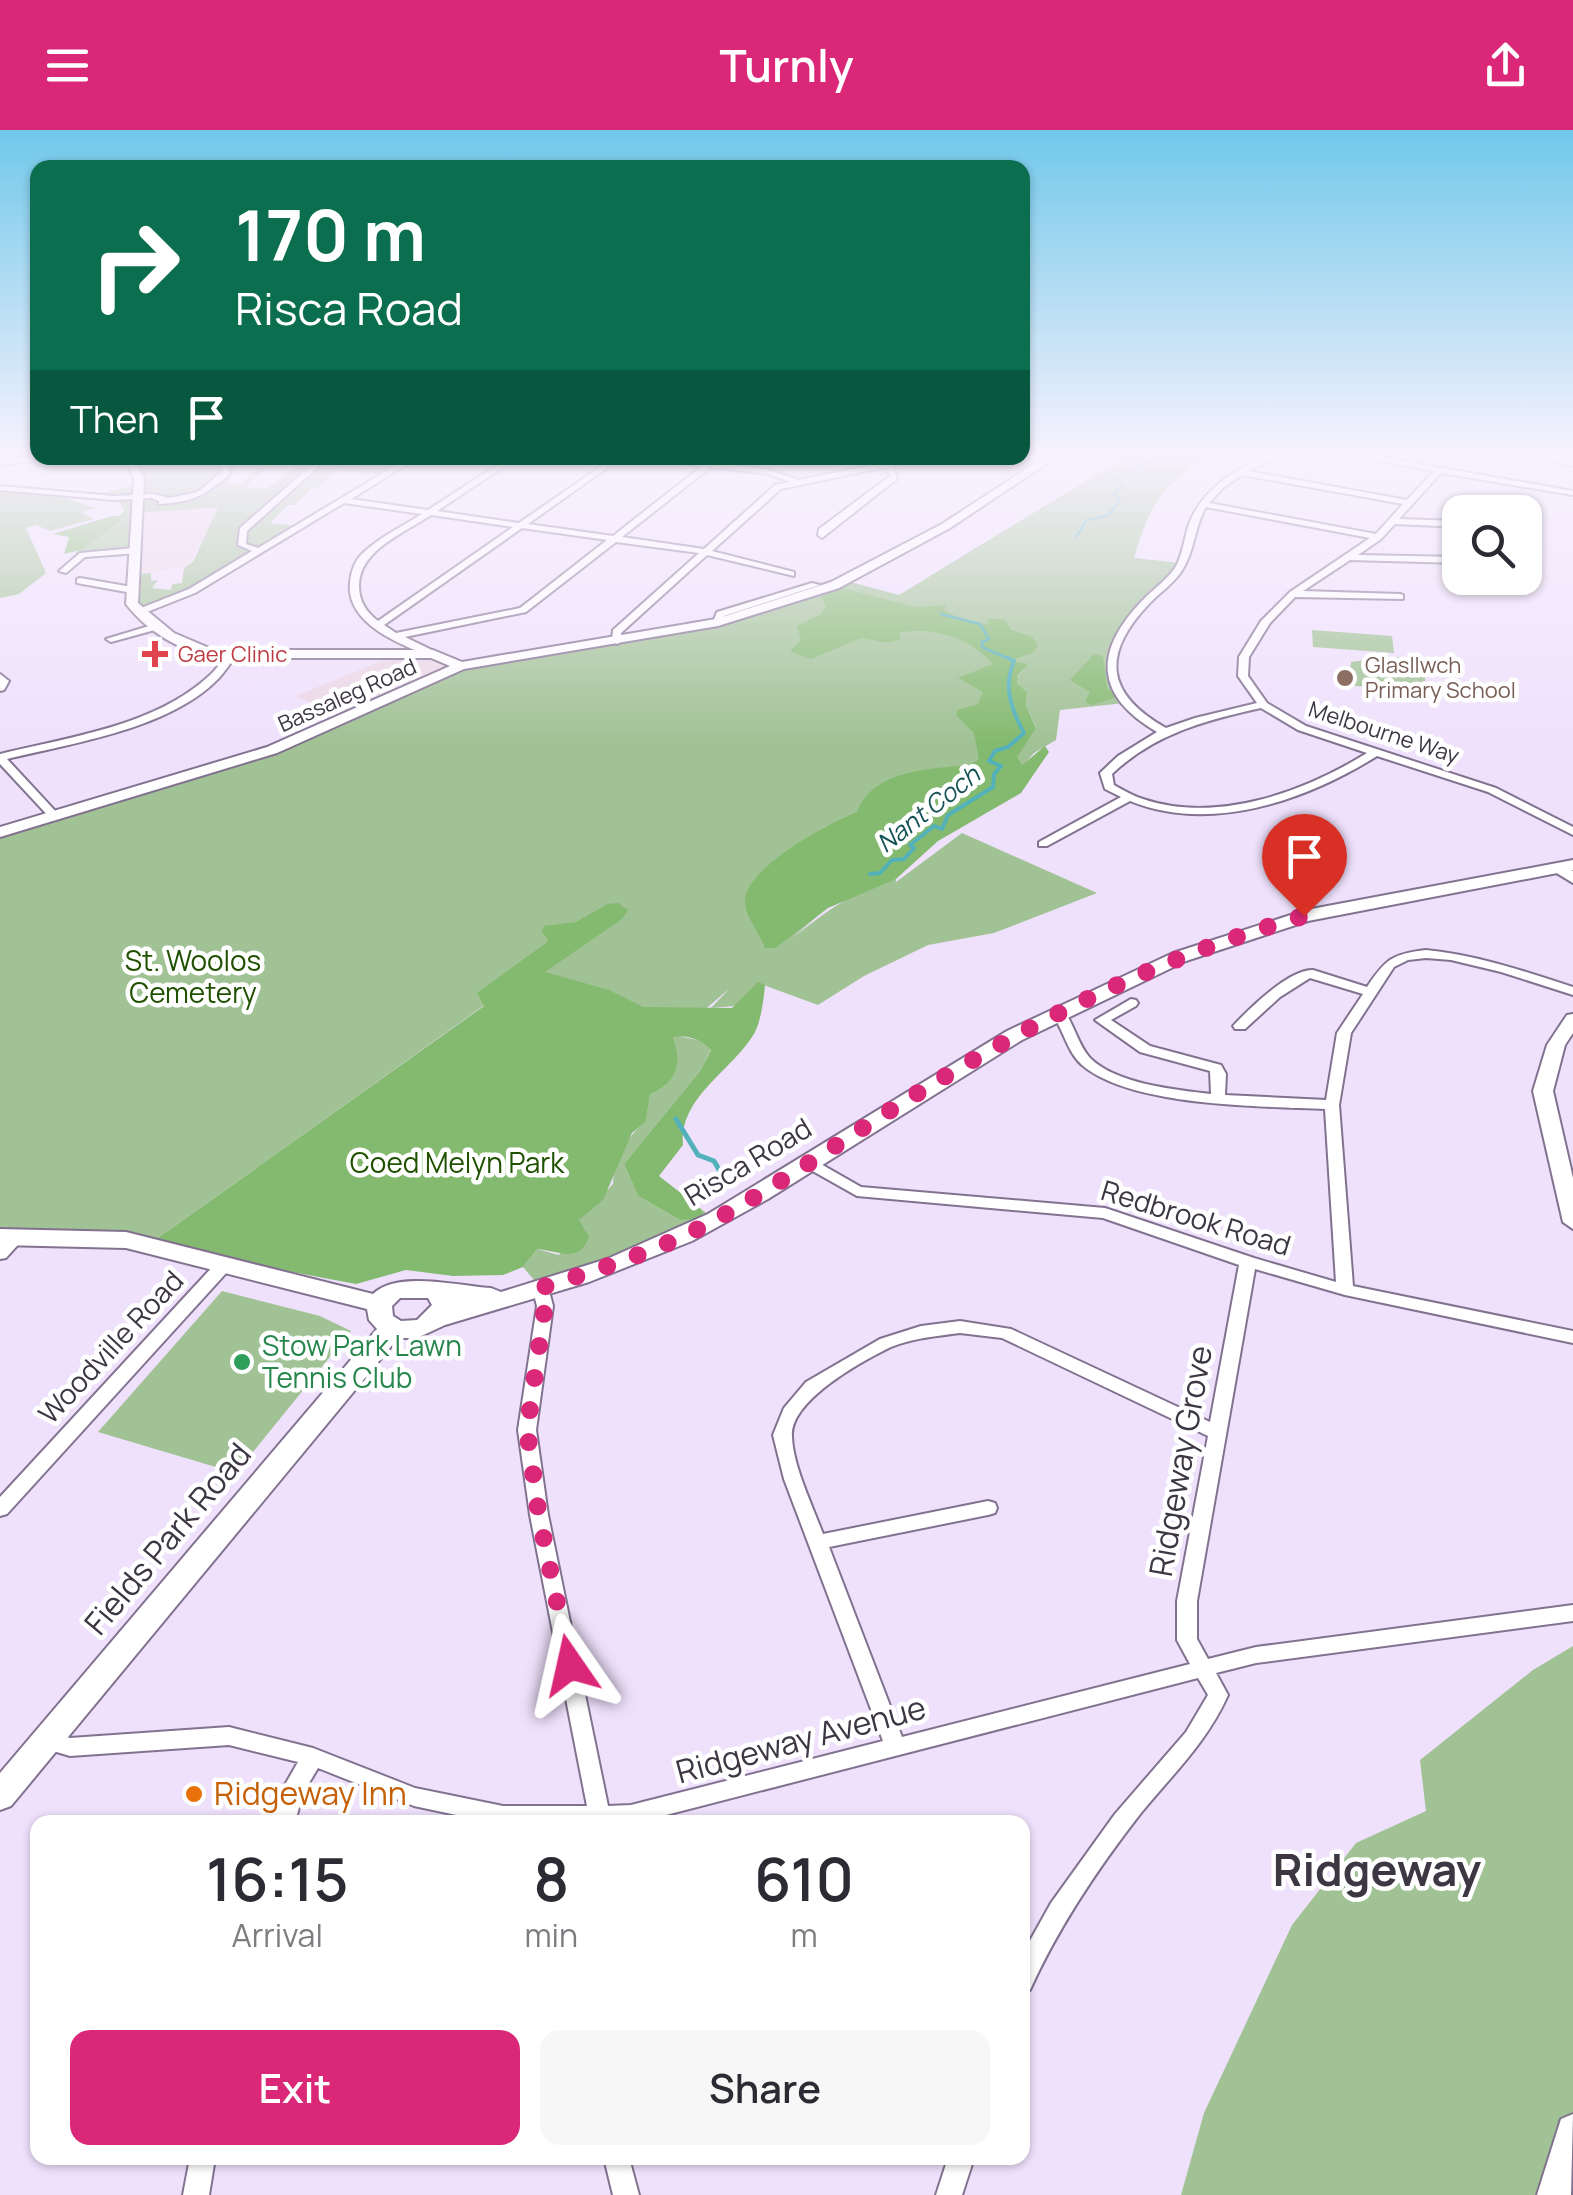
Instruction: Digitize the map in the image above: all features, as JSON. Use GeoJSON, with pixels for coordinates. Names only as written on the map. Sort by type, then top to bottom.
{"type":"FeatureCollection","features":[{"type":"Feature","properties":{"kind":"main road","name":"Risca Road"},"geometry":{"type":"LineString","coordinates":[[438,1305],[505,1297],[540,1288],[664,1244],[714,1220],[954,1071],[1058,1012],[1260,928],[1368,904],[1568,871]]}},
{"type":"Feature","properties":{"kind":"main road"},"geometry":{"type":"LineString","coordinates":[[5,1243],[126,1240],[387,1316],[417,1330],[438,1305],[408,1287],[389,1295],[387,1316]]}},
{"type":"Feature","properties":{"kind":"main road","name":"Fields Park Road"},"geometry":{"type":"LineString","coordinates":[[0,1796],[368,1354],[387,1316]]}},
{"type":"Feature","properties":{"kind":"street"},"geometry":{"type":"LineString","coordinates":[[376,550],[358,563],[354,600],[378,625],[461,666]]}},
{"type":"Feature","properties":{"kind":"street"},"geometry":{"type":"LineString","coordinates":[[378,625],[485,550]]}},
{"type":"Feature","properties":{"kind":"street"},"geometry":{"type":"LineString","coordinates":[[396,636],[523,610],[599,550]]}},
{"type":"Feature","properties":{"kind":"street"},"geometry":{"type":"LineString","coordinates":[[695,550],[791,574]]}},
{"type":"Feature","properties":{"kind":"street","name":"Bassaleg Road"},"geometry":{"type":"LineString","coordinates":[[0,832],[272,750],[461,666],[718,622],[835,585],[900,550]]}},
{"type":"Feature","properties":{"kind":"street"},"geometry":{"type":"LineString","coordinates":[[1165,732],[1145,722],[1118,694],[1108,669],[1109,660],[1134,616],[1178,570],[1186,550]]}},
{"type":"Feature","properties":{"kind":"street"},"geometry":{"type":"LineString","coordinates":[[1357,550],[1293,594],[1266,621],[1244,657],[1243,676],[1263,705],[1165,732],[1122,756],[1106,773],[1109,788],[1126,799],[1164,811],[1200,812],[1308,786],[1374,753]]}},
{"type":"Feature","properties":{"kind":"street"},"geometry":{"type":"LineString","coordinates":[[63,571],[82,555],[134,551],[132,604],[200,652],[433,654]]}},
{"type":"Feature","properties":{"kind":"street"},"geometry":{"type":"LineString","coordinates":[[139,612],[176,600],[258,551]]}},
{"type":"Feature","properties":{"kind":"street"},"geometry":{"type":"LineString","coordinates":[[617,641],[616,632],[706,552]]}},
{"type":"Feature","properties":{"kind":"street"},"geometry":{"type":"LineString","coordinates":[[1347,557],[1442,560]]}},
{"type":"Feature","properties":{"kind":"street"},"geometry":{"type":"LineString","coordinates":[[80,581],[132,590]]}},
{"type":"Feature","properties":{"kind":"street","name":"Bassaleg Road"},"geometry":{"type":"LineString","coordinates":[[718,622],[720,614],[815,585]]}},
{"type":"Feature","properties":{"kind":"street"},"geometry":{"type":"LineString","coordinates":[[1293,594],[1401,597]]}},
{"type":"Feature","properties":{"kind":"street"},"geometry":{"type":"LineString","coordinates":[[110,639],[158,626]]}},
{"type":"Feature","properties":{"kind":"street"},"geometry":{"type":"LineString","coordinates":[[55,816],[0,757],[143,718],[210,683],[223,673],[232,654]]}},
{"type":"Feature","properties":{"kind":"street"},"geometry":{"type":"LineString","coordinates":[[0,677],[4,681],[0,688]]}},
{"type":"Feature","properties":{"kind":"street","name":"Melbourne Way"},"geometry":{"type":"LineString","coordinates":[[1263,705],[1302,728],[1480,786],[1573,832]]}},
{"type":"Feature","properties":{"kind":"street"},"geometry":{"type":"LineString","coordinates":[[1042,844],[1126,799]]}},
{"type":"Feature","properties":{"kind":"street"},"geometry":{"type":"LineString","coordinates":[[1555,822],[1573,818]]}},
{"type":"Feature","properties":{"kind":"street"},"geometry":{"type":"LineString","coordinates":[[1345,1290],[1332,1105],[1344,1034],[1370,992],[1398,956],[1431,951],[1573,991]]}},
{"type":"Feature","properties":{"kind":"street"},"geometry":{"type":"LineString","coordinates":[[1240,1026],[1276,994],[1308,973],[1370,992]]}},
{"type":"Feature","properties":{"kind":"street"},"geometry":{"type":"LineString","coordinates":[[1131,1003],[1102,1020],[1144,1049],[1190,1052],[1216,1068],[1220,1074],[1218,1097]]}},
{"type":"Feature","properties":{"kind":"street"},"geometry":{"type":"LineString","coordinates":[[1058,1012],[1070,1024],[1086,1062],[1106,1075],[1140,1086],[1218,1097],[1332,1105]]}},
{"type":"Feature","properties":{"kind":"street"},"geometry":{"type":"LineString","coordinates":[[1573,1019],[1556,1045],[1543,1090],[1573,1222]]}},
{"type":"Feature","properties":{"kind":"street","name":"Redbrook Road"},"geometry":{"type":"LineString","coordinates":[[807,1162],[857,1191],[1105,1212],[1248,1262],[1345,1290],[1573,1337]]}},
{"type":"Feature","properties":{"kind":"street","name":"Ridgeway Grove"},"geometry":{"type":"LineString","coordinates":[[1030,1968],[1084,1871],[1141,1798],[1207,1724],[1218,1696],[1187,1640],[1187,1602],[1248,1262]]}},
{"type":"Feature","properties":{"kind":"street","name":"Woodville Road"},"geometry":{"type":"LineString","coordinates":[[0,1508],[222,1267]]}},
{"type":"Feature","properties":{"kind":"street"},"geometry":{"type":"LineString","coordinates":[[540,1288],[545,1306],[527,1430],[539,1516],[599,1815]]}},
{"type":"Feature","properties":{"kind":"street"},"geometry":{"type":"LineString","coordinates":[[894,1746],[793,1479],[782,1435],[790,1412],[812,1386],[859,1356],[921,1332],[960,1328],[1005,1333],[1215,1432]]}},
{"type":"Feature","properties":{"kind":"street"},"geometry":{"type":"LineString","coordinates":[[819,1542],[988,1508]]}},
{"type":"Feature","properties":{"kind":"street","name":"Ridgeway Avenue"},"geometry":{"type":"LineString","coordinates":[[632,1815],[1256,1655],[1573,1612]]}},
{"type":"Feature","properties":{"kind":"street","name":"Ridgeway Avenue"},"geometry":{"type":"LineString","coordinates":[[47,1741],[70,1747],[228,1736],[312,1756],[414,1798],[497,1815]]}},
{"type":"Feature","properties":{"kind":"street"},"geometry":{"type":"LineString","coordinates":[[286,1815],[293,1790],[312,1756]]}},
{"type":"Feature","properties":{"kind":"street"},"geometry":{"type":"LineString","coordinates":[[1554,2195],[1573,2131]]}},
{"type":"Feature","properties":{"kind":"street"},"geometry":{"type":"LineString","coordinates":[[196,2195],[202,2165]]}},
{"type":"Feature","properties":{"kind":"street"},"geometry":{"type":"LineString","coordinates":[[619,2165],[621,2193]]}},
{"type":"Feature","properties":{"kind":"street"},"geometry":{"type":"LineString","coordinates":[[949,2195],[958,2165]]}},
{"type":"Feature","properties":{"kind":"shaded area"},"geometry":{"type":"Polygon","coordinates":[[[135,550],[197,550],[189,566],[133,575],[135,550]]]}},
{"type":"Feature","properties":{"kind":"shaded area"},"geometry":{"type":"Polygon","coordinates":[[[433,654],[461,666],[344,719],[296,696],[393,656],[433,654]]]}},
{"type":"Feature","properties":{"kind":"green space"},"geometry":{"type":"Polygon","coordinates":[[[0,550],[36,550],[46,573],[19,594],[0,598],[0,550]]]}},
{"type":"Feature","properties":{"kind":"green space"},"geometry":{"type":"Polygon","coordinates":[[[79,550],[135,550],[135,551],[75,553],[79,550]]]}},
{"type":"Feature","properties":{"kind":"green space"},"geometry":{"type":"Polygon","coordinates":[[[198,550],[260,550],[192,591],[139,612],[133,575],[151,573],[151,581],[158,580],[152,588],[171,590],[172,584],[182,583],[184,568],[193,562],[198,550]]]}},
{"type":"Feature","properties":{"kind":"green space","name":"St. Woolos Cemetery"},"geometry":{"type":"Polygon","coordinates":[[[972,550],[1136,550],[1134,558],[1181,563],[1138,613],[1110,656],[1110,677],[1125,703],[1060,710],[1056,740],[1034,753],[1022,766],[1016,757],[1036,727],[1026,705],[1027,692],[1017,683],[1017,676],[1027,669],[1011,679],[1033,729],[791,939],[853,896],[880,884],[896,882],[962,833],[1097,893],[994,933],[928,945],[864,976],[818,1005],[758,983],[735,1006],[711,1008],[729,989],[675,1035],[706,1042],[711,1049],[700,1071],[624,1164],[638,1196],[680,1220],[703,1213],[700,1208],[715,1220],[540,1287],[523,1267],[537,1249],[559,1255],[580,1227],[579,1220],[613,1184],[623,1149],[646,1120],[650,1095],[671,1078],[676,1046],[673,1037],[486,1004],[148,1245],[0,1237],[0,832],[212,771],[461,666],[717,622],[843,580],[899,595],[972,550]]]}},
{"type":"Feature","properties":{"kind":"green space"},"geometry":{"type":"Polygon","coordinates":[[[839,587],[915,607],[947,605],[944,610],[976,623],[1005,619],[1011,630],[1033,637],[1038,646],[1034,652],[1009,661],[1028,664],[1017,676],[1017,683],[1027,692],[1026,705],[1036,728],[1017,757],[1022,765],[1045,746],[1049,752],[1021,793],[938,841],[896,879],[828,908],[775,948],[765,948],[745,904],[757,876],[772,862],[857,812],[876,787],[890,779],[921,770],[970,765],[979,759],[974,733],[956,715],[958,710],[978,704],[983,692],[958,678],[993,664],[973,647],[950,636],[912,631],[899,633],[901,639],[889,643],[861,638],[811,659],[790,651],[801,640],[797,626],[821,614],[826,607],[821,597],[839,587]]]}},
{"type":"Feature","properties":{"kind":"green space"},"geometry":{"type":"Polygon","coordinates":[[[1312,630],[1392,636],[1394,653],[1313,647],[1312,630]]]}},
{"type":"Feature","properties":{"kind":"green space"},"geometry":{"type":"Polygon","coordinates":[[[1094,654],[1103,656],[1107,688],[1117,697],[1092,705],[1085,702],[1090,692],[1070,680],[1094,654]]]}},
{"type":"Feature","properties":{"kind":"green space"},"geometry":{"type":"Polygon","coordinates":[[[1403,657],[1426,670],[1424,694],[1349,685],[1351,662],[1403,657]]]}},
{"type":"Feature","properties":{"kind":"green space","name":"Coed Melyn Park"},"geometry":{"type":"Polygon","coordinates":[[[618,903],[628,910],[622,919],[545,972],[609,990],[643,1007],[732,1008],[758,982],[765,985],[755,1032],[698,1098],[684,1128],[683,1145],[659,1176],[700,1208],[700,1218],[680,1220],[638,1196],[624,1164],[700,1071],[711,1050],[699,1041],[678,1036],[673,1037],[675,1071],[666,1085],[650,1095],[646,1121],[632,1133],[603,1200],[579,1220],[589,1237],[580,1251],[537,1249],[523,1267],[503,1275],[453,1276],[406,1270],[356,1284],[148,1245],[484,1006],[477,993],[546,943],[544,926],[576,922],[608,904],[618,903]]]}},
{"type":"Feature","properties":{"kind":"green space","name":"Stow Park Lawn Tennis Club"},"geometry":{"type":"Polygon","coordinates":[[[222,1291],[320,1316],[351,1331],[236,1473],[98,1432],[222,1291]]]}},
{"type":"Feature","properties":{"kind":"green space"},"geometry":{"type":"Polygon","coordinates":[[[1573,1646],[1573,2195],[1181,2195],[1204,2113],[1292,1925],[1356,1843],[1426,1811],[1420,1760],[1533,1670],[1573,1646]]]}},
{"type":"Feature","properties":{"kind":"waterway","name":"Nant Coch"},"geometry":{"type":"LineString","coordinates":[[941,614],[980,624],[989,639],[982,642],[982,647],[1014,661]]}},
{"type":"Feature","properties":{"kind":"waterway","name":"Nant Coch"},"geometry":{"type":"LineString","coordinates":[[1008,658],[1014,661]]}},
{"type":"Feature","properties":{"kind":"waterway","name":"Nant Coch"},"geometry":{"type":"LineString","coordinates":[[870,874],[880,873],[892,860],[904,859],[914,848],[910,845],[934,826],[942,829],[948,815],[993,787],[994,774],[1001,766],[989,761],[995,751],[1008,747],[1024,733],[1010,698],[1014,661]]}},
{"type":"Feature","properties":{"kind":"waterway","name":"Nant Coch"},"geometry":{"type":"LineString","coordinates":[[676,1119],[698,1155],[714,1161],[726,1182]]}},
{"type":"Feature","properties":{"kind":"place","name":"Gaer Clinic"},"geometry":{"type":"Point","coordinates":[155,654]}},
{"type":"Feature","properties":{"kind":"place","name":"Glasllwch Primary School"},"geometry":{"type":"Point","coordinates":[1345,678]}},
{"type":"Feature","properties":{"kind":"place","name":"Stow Park Lawn Tennis Club"},"geometry":{"type":"Point","coordinates":[242,1362]}},
{"type":"Feature","properties":{"kind":"place","name":"Ridgeway Inn"},"geometry":{"type":"Point","coordinates":[194,1794]}},
{"type":"Feature","properties":{"kind":"district","name":"Ridgeway"},"geometry":{"type":"Point","coordinates":[1377,1870]}},
{"type":"Feature","properties":{"kind":"route"},"geometry":{"type":"LineString","coordinates":[[570,1665],[539,1516],[527,1430],[545,1306],[540,1288],[664,1244],[714,1220],[954,1071],[1058,1012],[1202,950],[1304,916]]}}]}
